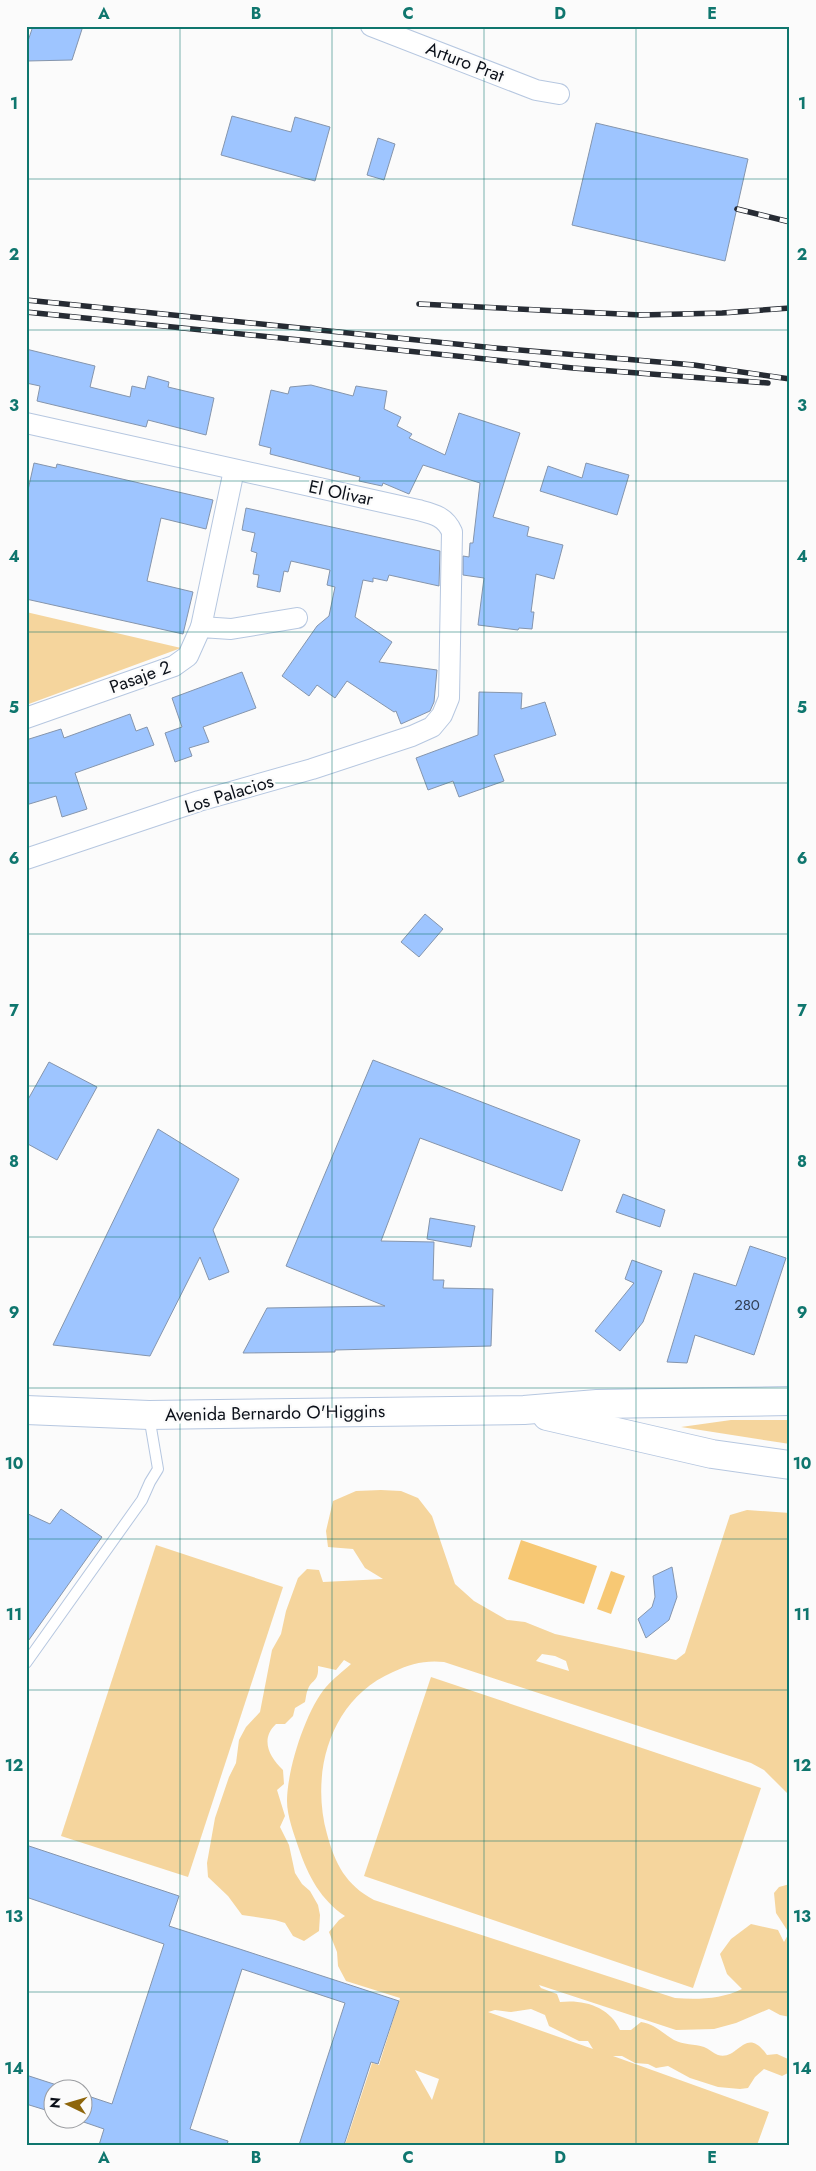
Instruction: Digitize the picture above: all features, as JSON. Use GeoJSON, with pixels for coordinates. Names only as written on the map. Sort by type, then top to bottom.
{"type":"FeatureCollection","features":[{"type":"Feature","properties":{"kind":"main road","name":"Avenida Bernardo O'Higgins"},"geometry":{"type":"LineString","coordinates":[[26,1410],[149,1414],[524,1410],[597,1404],[790,1401]]}},
{"type":"Feature","properties":{"kind":"main road","name":"Avenida Bernardo O'Higgins"},"geometry":{"type":"LineString","coordinates":[[524,1410],[712,1454],[790,1465]]}},
{"type":"Feature","properties":{"kind":"street","name":"Arturo Prat"},"geometry":{"type":"LineString","coordinates":[[371,26],[536,90],[560,94]]}},
{"type":"Feature","properties":{"kind":"street","name":"El Olivar"},"geometry":{"type":"LineString","coordinates":[[26,423],[440,516],[448,523],[452,532],[449,698],[442,716],[432,727]]}},
{"type":"Feature","properties":{"kind":"street","name":"Pasaje 2"},"geometry":{"type":"LineString","coordinates":[[26,718],[174,666],[188,656],[201,627],[234,470]]}},
{"type":"Feature","properties":{"kind":"street"},"geometry":{"type":"LineString","coordinates":[[201,627],[231,629],[297,618]]}},
{"type":"Feature","properties":{"kind":"street","name":"Los Palacios"},"geometry":{"type":"LineString","coordinates":[[26,859],[199,801],[353,756],[432,727]]}},
{"type":"Feature","properties":{"kind":"lane"},"geometry":{"type":"LineString","coordinates":[[26,1663],[142,1500],[158,1469],[149,1414]]}},
{"type":"Feature","properties":{"kind":"shaded area"},"geometry":{"type":"Polygon","coordinates":[[[26,612],[181,648],[26,705],[26,612]]]}},
{"type":"Feature","properties":{"kind":"shaded area"},"geometry":{"type":"Polygon","coordinates":[[[731,1420],[790,1420],[790,1444],[681,1427],[731,1420]]]}},
{"type":"Feature","properties":{"kind":"shaded area"},"geometry":{"type":"Polygon","coordinates":[[[356,1491],[401,1491],[418,1498],[432,1516],[455,1584],[474,1601],[507,1620],[525,1622],[555,1634],[676,1660],[685,1653],[730,1515],[747,1510],[790,1513],[790,1796],[764,1770],[751,1763],[444,1662],[418,1663],[393,1672],[371,1684],[354,1700],[340,1719],[330,1740],[324,1763],[321,1787],[322,1811],[327,1834],[338,1864],[356,1888],[374,1900],[675,1998],[709,1998],[726,1995],[742,1989],[727,1974],[720,1954],[731,1939],[751,1924],[778,1930],[784,1942],[789,1933],[776,1913],[774,1893],[779,1887],[790,1884],[790,2017],[780,2015],[769,2009],[736,2023],[714,2029],[676,2030],[539,1985],[541,1988],[557,1994],[560,2002],[587,2003],[603,2010],[616,2022],[620,2030],[631,2030],[641,2022],[654,2027],[678,2042],[704,2047],[718,2055],[731,2053],[747,2043],[753,2043],[759,2046],[767,2055],[777,2054],[788,2059],[790,2072],[782,2076],[764,2069],[755,2077],[748,2088],[740,2089],[718,2087],[690,2078],[668,2066],[656,2068],[648,2064],[635,2063],[622,2056],[613,2056],[769,2112],[757,2145],[345,2145],[372,2063],[379,2065],[400,1998],[346,1981],[338,1966],[337,1952],[329,1932],[345,1916],[329,1903],[311,1878],[293,1831],[287,1801],[294,1757],[311,1710],[326,1687],[351,1664],[344,1660],[336,1670],[318,1666],[316,1678],[308,1689],[305,1702],[295,1708],[293,1716],[285,1724],[276,1724],[268,1736],[267,1742],[270,1754],[283,1770],[284,1784],[277,1790],[285,1816],[280,1827],[289,1845],[295,1873],[302,1884],[310,1891],[318,1905],[320,1915],[319,1931],[304,1941],[293,1936],[285,1923],[242,1915],[228,1896],[208,1877],[207,1863],[215,1818],[229,1777],[236,1763],[239,1740],[246,1727],[260,1712],[272,1650],[281,1634],[286,1611],[298,1578],[307,1569],[319,1570],[323,1582],[383,1579],[365,1568],[353,1549],[328,1547],[326,1531],[333,1501],[356,1491]],[[542,1654],[536,1661],[569,1671],[566,1661],[555,1656],[542,1654]],[[531,2009],[511,2012],[495,2010],[488,2012],[593,2049],[588,2041],[579,2041],[549,2026],[545,2015],[531,2009]],[[415,2070],[432,2100],[439,2079],[415,2070]]]}},
{"type":"Feature","properties":{"kind":"shaded area"},"geometry":{"type":"Polygon","coordinates":[[[521,1540],[597,1566],[584,1604],[508,1579],[521,1540]]]}},
{"type":"Feature","properties":{"kind":"shaded area"},"geometry":{"type":"Polygon","coordinates":[[[156,1545],[283,1587],[188,1877],[61,1836],[156,1545]]]}},
{"type":"Feature","properties":{"kind":"shaded area"},"geometry":{"type":"Polygon","coordinates":[[[611,1571],[625,1576],[611,1614],[597,1609],[611,1571]]]}},
{"type":"Feature","properties":{"kind":"shaded area"},"geometry":{"type":"Polygon","coordinates":[[[431,1677],[761,1788],[693,1988],[364,1876],[431,1677]]]}},
{"type":"Feature","properties":{"kind":"building"},"geometry":{"type":"Polygon","coordinates":[[[33,26],[83,26],[72,60],[27,61],[26,47],[33,26]]]}},
{"type":"Feature","properties":{"kind":"building"},"geometry":{"type":"Polygon","coordinates":[[[232,116],[291,132],[295,117],[330,127],[315,181],[221,155],[232,116]]]}},
{"type":"Feature","properties":{"kind":"building"},"geometry":{"type":"Polygon","coordinates":[[[596,123],[748,159],[725,261],[572,225],[596,123]]]}},
{"type":"Feature","properties":{"kind":"building"},"geometry":{"type":"Polygon","coordinates":[[[378,138],[395,144],[384,180],[367,175],[378,138]]]}},
{"type":"Feature","properties":{"kind":"building"},"geometry":{"type":"Polygon","coordinates":[[[26,349],[95,366],[90,387],[130,397],[132,386],[145,389],[148,376],[169,382],[168,387],[214,398],[206,435],[148,420],[146,427],[37,401],[40,386],[26,383],[26,349]]]}},
{"type":"Feature","properties":{"kind":"building"},"geometry":{"type":"Polygon","coordinates":[[[311,385],[353,396],[356,386],[387,391],[384,409],[401,417],[397,426],[412,434],[409,438],[445,455],[459,413],[520,433],[493,517],[529,527],[527,536],[563,545],[554,579],[536,574],[531,612],[534,612],[532,629],[519,628],[518,630],[478,625],[484,578],[463,575],[463,556],[469,557],[470,543],[473,543],[480,483],[423,465],[409,494],[383,483],[382,486],[359,481],[360,477],[270,454],[271,448],[259,445],[271,390],[288,394],[290,387],[311,385]]]}},
{"type":"Feature","properties":{"kind":"building"},"geometry":{"type":"Polygon","coordinates":[[[34,463],[56,468],[57,464],[213,500],[206,529],[161,518],[147,581],[193,592],[183,634],[26,599],[26,490],[28,490],[34,463]]]}},
{"type":"Feature","properties":{"kind":"building"},"geometry":{"type":"Polygon","coordinates":[[[586,463],[629,475],[617,515],[540,491],[548,466],[582,478],[586,463]]]}},
{"type":"Feature","properties":{"kind":"building"},"geometry":{"type":"Polygon","coordinates":[[[246,508],[440,551],[439,586],[389,575],[387,581],[373,578],[373,582],[363,580],[355,617],[392,642],[379,662],[437,670],[434,702],[430,711],[401,724],[396,711],[394,712],[347,681],[335,698],[317,685],[309,696],[282,676],[317,626],[329,616],[335,587],[327,585],[330,570],[291,561],[288,572],[284,571],[280,592],[257,587],[259,575],[253,574],[257,553],[251,551],[255,533],[242,530],[246,508]]]}},
{"type":"Feature","properties":{"kind":"building"},"geometry":{"type":"Polygon","coordinates":[[[242,672],[256,708],[203,727],[209,742],[189,748],[192,756],[175,762],[165,733],[182,727],[172,698],[242,672]]]}},
{"type":"Feature","properties":{"kind":"building"},"geometry":{"type":"Polygon","coordinates":[[[479,692],[522,693],[521,709],[545,702],[556,735],[494,755],[504,781],[459,797],[453,781],[428,790],[416,758],[478,735],[479,692]]]}},
{"type":"Feature","properties":{"kind":"building"},"geometry":{"type":"Polygon","coordinates":[[[130,714],[136,731],[147,727],[154,745],[75,773],[87,809],[62,817],[56,796],[26,805],[26,740],[61,729],[64,738],[130,714]]]}},
{"type":"Feature","properties":{"kind":"building"},"geometry":{"type":"Polygon","coordinates":[[[425,914],[443,929],[419,957],[401,942],[425,914]]]}},
{"type":"Feature","properties":{"kind":"building"},"geometry":{"type":"Polygon","coordinates":[[[373,1060],[580,1140],[562,1191],[420,1138],[381,1241],[434,1242],[433,1280],[444,1280],[443,1288],[493,1289],[491,1346],[335,1350],[335,1352],[243,1353],[267,1308],[385,1306],[286,1266],[373,1060]]]}},
{"type":"Feature","properties":{"kind":"building"},"geometry":{"type":"Polygon","coordinates":[[[49,1062],[97,1087],[57,1160],[26,1143],[26,1103],[49,1062]]]}},
{"type":"Feature","properties":{"kind":"building"},"geometry":{"type":"Polygon","coordinates":[[[158,1129],[239,1179],[213,1230],[229,1272],[209,1280],[200,1257],[150,1356],[53,1345],[158,1129]]]}},
{"type":"Feature","properties":{"kind":"building"},"geometry":{"type":"Polygon","coordinates":[[[623,1194],[665,1210],[660,1227],[616,1212],[623,1194]]]}},
{"type":"Feature","properties":{"kind":"building"},"geometry":{"type":"Polygon","coordinates":[[[430,1218],[475,1226],[471,1247],[427,1239],[430,1218]]]}},
{"type":"Feature","properties":{"kind":"building"},"geometry":{"type":"Polygon","coordinates":[[[750,1246],[786,1258],[754,1355],[695,1335],[687,1363],[667,1362],[694,1273],[736,1286],[750,1246]]]}},
{"type":"Feature","properties":{"kind":"building"},"geometry":{"type":"Polygon","coordinates":[[[632,1260],[662,1271],[643,1322],[620,1351],[595,1331],[634,1283],[625,1279],[632,1260]]]}},
{"type":"Feature","properties":{"kind":"building"},"geometry":{"type":"Polygon","coordinates":[[[61,1509],[102,1537],[26,1644],[26,1513],[50,1524],[61,1509]]]}},
{"type":"Feature","properties":{"kind":"building"},"geometry":{"type":"Polygon","coordinates":[[[672,1567],[677,1597],[669,1620],[646,1638],[638,1619],[652,1607],[655,1597],[653,1576],[672,1567]]]}},
{"type":"Feature","properties":{"kind":"building"},"geometry":{"type":"Polygon","coordinates":[[[26,1845],[179,1896],[169,1926],[399,2001],[378,2064],[371,2062],[344,2145],[299,2145],[345,2003],[242,1969],[190,2129],[228,2141],[227,2145],[99,2145],[104,2129],[92,2125],[92,2097],[112,2104],[164,1944],[26,1897],[26,1845]]]}},
{"type":"Feature","properties":{"kind":"building"},"geometry":{"type":"Polygon","coordinates":[[[26,2075],[42,2080],[42,2109],[26,2104],[26,2075]]]}},
{"type":"Feature","properties":{"kind":"railway"},"geometry":{"type":"LineString","coordinates":[[737,209],[790,222]]}},
{"type":"Feature","properties":{"kind":"railway"},"geometry":{"type":"LineString","coordinates":[[26,300],[495,348],[694,365],[790,379]]}},
{"type":"Feature","properties":{"kind":"railway"},"geometry":{"type":"LineString","coordinates":[[419,304],[641,315],[722,313],[790,308]]}},
{"type":"Feature","properties":{"kind":"railway"},"geometry":{"type":"LineString","coordinates":[[26,312],[573,368],[768,383]]}}]}
